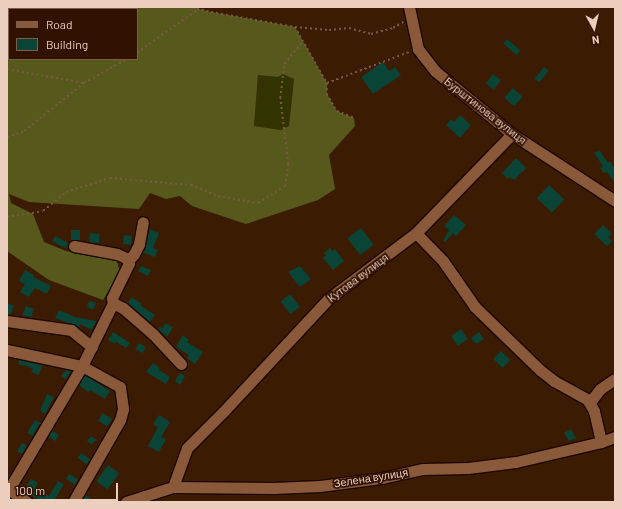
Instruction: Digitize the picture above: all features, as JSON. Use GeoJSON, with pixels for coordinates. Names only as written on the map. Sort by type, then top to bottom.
{"type":"FeatureCollection","features":[{"type":"Feature","properties":{"kind":"street","name":"Бурштинова вулиця"},"geometry":{"type":"LineString","coordinates":[[409,7],[410,19],[418,49],[435,70],[512,134],[615,201]]}},
{"type":"Feature","properties":{"kind":"street","name":"Кутова вулиця"},"geometry":{"type":"LineString","coordinates":[[173,487],[187,448],[223,412],[328,299],[416,234],[512,134]]}},
{"type":"Feature","properties":{"kind":"street"},"geometry":{"type":"LineString","coordinates":[[27,502],[8,488],[92,347],[113,303],[112,298],[129,263],[128,260],[134,254],[139,244],[143,222]]}},
{"type":"Feature","properties":{"kind":"street"},"geometry":{"type":"LineString","coordinates":[[416,234],[442,261],[475,307],[534,365],[554,381],[590,402],[594,411],[601,442]]}},
{"type":"Feature","properties":{"kind":"street"},"geometry":{"type":"LineString","coordinates":[[74,246],[117,254],[128,260]]}},
{"type":"Feature","properties":{"kind":"street"},"geometry":{"type":"LineString","coordinates":[[113,303],[123,308],[153,334],[181,364]]}},
{"type":"Feature","properties":{"kind":"street"},"geometry":{"type":"LineString","coordinates":[[7,320],[71,330],[92,347]]}},
{"type":"Feature","properties":{"kind":"street"},"geometry":{"type":"LineString","coordinates":[[7,350],[82,366],[120,387],[123,409],[120,420],[72,502]]}},
{"type":"Feature","properties":{"kind":"street"},"geometry":{"type":"LineString","coordinates":[[590,402],[600,389],[615,379]]}},
{"type":"Feature","properties":{"kind":"street","name":"Зелена вулиця"},"geometry":{"type":"LineString","coordinates":[[126,502],[173,487],[274,488],[320,486],[382,478],[423,469],[468,468],[516,462],[601,442],[615,437]]}},
{"type":"Feature","properties":{"kind":"path"},"geometry":{"type":"LineString","coordinates":[[192,7],[295,26],[329,30],[349,28],[371,34],[393,28],[410,19]]}},
{"type":"Feature","properties":{"kind":"path"},"geometry":{"type":"LineString","coordinates":[[138,52],[198,9]]}},
{"type":"Feature","properties":{"kind":"path"},"geometry":{"type":"LineString","coordinates":[[295,26],[327,83],[327,94],[338,111],[354,118]]}},
{"type":"Feature","properties":{"kind":"path"},"geometry":{"type":"LineString","coordinates":[[7,217],[43,211],[66,192],[110,178],[191,185],[218,196],[258,203],[286,186],[288,164],[280,98],[284,64],[303,41]]}},
{"type":"Feature","properties":{"kind":"path"},"geometry":{"type":"LineString","coordinates":[[327,83],[369,66],[418,49]]}},
{"type":"Feature","properties":{"kind":"path"},"geometry":{"type":"LineString","coordinates":[[7,137],[24,131],[84,83],[125,60]]}},
{"type":"Feature","properties":{"kind":"path"},"geometry":{"type":"LineString","coordinates":[[7,69],[84,83]]}},
{"type":"Feature","properties":{"kind":"shaded area"},"geometry":{"type":"Polygon","coordinates":[[[7,7],[192,7],[211,12],[295,27],[327,83],[327,94],[337,111],[354,118],[355,126],[329,155],[335,189],[318,200],[246,224],[192,206],[180,196],[166,199],[150,193],[139,209],[29,202],[9,194],[11,203],[33,214],[44,242],[66,251],[116,258],[120,272],[103,300],[49,280],[7,251],[7,7]],[[283,74],[278,77],[258,75],[254,126],[281,130],[289,126],[294,79],[283,74]]]}},
{"type":"Feature","properties":{"kind":"shaded area"},"geometry":{"type":"Polygon","coordinates":[[[283,74],[294,79],[289,126],[281,130],[254,126],[258,75],[278,77],[283,74]]]}},
{"type":"Feature","properties":{"kind":"building"},"geometry":{"type":"Polygon","coordinates":[[[507,39],[521,51],[517,55],[503,44],[507,39]]]}},
{"type":"Feature","properties":{"kind":"building"},"geometry":{"type":"Polygon","coordinates":[[[383,62],[389,71],[395,67],[401,75],[373,94],[361,77],[383,62]]]}},
{"type":"Feature","properties":{"kind":"building"},"geometry":{"type":"Polygon","coordinates":[[[544,67],[549,71],[539,82],[535,79],[544,67]]]}},
{"type":"Feature","properties":{"kind":"building"},"geometry":{"type":"Polygon","coordinates":[[[493,74],[501,80],[494,90],[486,84],[493,74]]]}},
{"type":"Feature","properties":{"kind":"building"},"geometry":{"type":"Polygon","coordinates":[[[513,88],[523,97],[514,106],[504,98],[513,88]]]}},
{"type":"Feature","properties":{"kind":"building"},"geometry":{"type":"Polygon","coordinates":[[[460,115],[471,125],[460,138],[446,125],[451,119],[454,122],[460,115]]]}},
{"type":"Feature","properties":{"kind":"building"},"geometry":{"type":"Polygon","coordinates":[[[599,150],[608,163],[610,161],[615,169],[615,183],[607,172],[604,173],[600,168],[603,166],[594,153],[599,150]]]}},
{"type":"Feature","properties":{"kind":"building"},"geometry":{"type":"Polygon","coordinates":[[[516,158],[526,168],[514,180],[510,177],[508,179],[502,173],[516,158]]]}},
{"type":"Feature","properties":{"kind":"building"},"geometry":{"type":"Polygon","coordinates":[[[549,185],[564,199],[552,212],[537,198],[549,185]]]}},
{"type":"Feature","properties":{"kind":"building"},"geometry":{"type":"Polygon","coordinates":[[[454,215],[466,225],[456,236],[453,233],[445,242],[443,241],[449,230],[444,226],[454,215]]]}},
{"type":"Feature","properties":{"kind":"building"},"geometry":{"type":"Polygon","coordinates":[[[603,225],[612,234],[608,237],[612,241],[607,246],[594,234],[603,225]]]}},
{"type":"Feature","properties":{"kind":"building"},"geometry":{"type":"Polygon","coordinates":[[[361,228],[374,245],[360,255],[347,238],[361,228]]]}},
{"type":"Feature","properties":{"kind":"building"},"geometry":{"type":"Polygon","coordinates":[[[150,229],[159,233],[153,248],[158,250],[155,257],[144,253],[150,229]]]}},
{"type":"Feature","properties":{"kind":"building"},"geometry":{"type":"Polygon","coordinates":[[[71,230],[80,230],[80,240],[71,240],[71,230]]]}},
{"type":"Feature","properties":{"kind":"building"},"geometry":{"type":"Polygon","coordinates":[[[90,233],[100,234],[99,243],[89,242],[90,233]]]}},
{"type":"Feature","properties":{"kind":"building"},"geometry":{"type":"Polygon","coordinates":[[[124,235],[132,236],[131,245],[123,244],[124,235]]]}},
{"type":"Feature","properties":{"kind":"building"},"geometry":{"type":"Polygon","coordinates":[[[55,236],[68,243],[65,248],[52,241],[55,236]]]}},
{"type":"Feature","properties":{"kind":"building"},"geometry":{"type":"Polygon","coordinates":[[[330,248],[332,251],[335,249],[344,261],[333,270],[323,258],[326,255],[324,253],[330,248]]]}},
{"type":"Feature","properties":{"kind":"building"},"geometry":{"type":"Polygon","coordinates":[[[141,266],[151,270],[148,276],[138,271],[141,266]]]}},
{"type":"Feature","properties":{"kind":"building"},"geometry":{"type":"Polygon","coordinates":[[[300,266],[311,279],[300,287],[288,272],[300,266]]]}},
{"type":"Feature","properties":{"kind":"building"},"geometry":{"type":"Polygon","coordinates":[[[25,270],[34,275],[33,277],[51,286],[47,294],[35,288],[29,297],[20,292],[25,284],[19,281],[25,270]]]}},
{"type":"Feature","properties":{"kind":"building"},"geometry":{"type":"Polygon","coordinates":[[[290,294],[300,307],[290,314],[281,301],[290,294]]]}},
{"type":"Feature","properties":{"kind":"building"},"geometry":{"type":"Polygon","coordinates":[[[131,297],[155,315],[150,322],[128,303],[131,297]]]}},
{"type":"Feature","properties":{"kind":"building"},"geometry":{"type":"Polygon","coordinates":[[[89,301],[96,303],[93,310],[87,307],[89,301]]]}},
{"type":"Feature","properties":{"kind":"building"},"geometry":{"type":"Polygon","coordinates":[[[7,303],[14,306],[11,314],[7,314],[7,303]]]}},
{"type":"Feature","properties":{"kind":"building"},"geometry":{"type":"Polygon","coordinates":[[[26,306],[34,309],[31,317],[22,315],[26,306]]]}},
{"type":"Feature","properties":{"kind":"building"},"geometry":{"type":"Polygon","coordinates":[[[59,310],[75,317],[96,321],[92,330],[80,324],[79,327],[55,318],[59,310]]]}},
{"type":"Feature","properties":{"kind":"building"},"geometry":{"type":"Polygon","coordinates":[[[165,323],[173,327],[167,337],[158,329],[159,327],[163,328],[165,323]]]}},
{"type":"Feature","properties":{"kind":"building"},"geometry":{"type":"Polygon","coordinates":[[[461,329],[468,339],[458,346],[451,336],[461,329]]]}},
{"type":"Feature","properties":{"kind":"building"},"geometry":{"type":"Polygon","coordinates":[[[113,332],[130,343],[126,348],[116,342],[115,344],[108,340],[113,332]]]}},
{"type":"Feature","properties":{"kind":"building"},"geometry":{"type":"Polygon","coordinates":[[[479,332],[484,339],[476,344],[471,338],[479,332]]]}},
{"type":"Feature","properties":{"kind":"building"},"geometry":{"type":"Polygon","coordinates":[[[183,335],[189,340],[187,342],[203,352],[195,364],[187,358],[189,355],[176,347],[183,335]]]}},
{"type":"Feature","properties":{"kind":"building"},"geometry":{"type":"Polygon","coordinates":[[[139,343],[146,347],[142,353],[136,349],[139,343]]]}},
{"type":"Feature","properties":{"kind":"building"},"geometry":{"type":"Polygon","coordinates":[[[501,351],[510,360],[502,368],[493,359],[501,351]]]}},
{"type":"Feature","properties":{"kind":"building"},"geometry":{"type":"Polygon","coordinates":[[[19,360],[42,365],[39,375],[31,372],[33,368],[18,364],[19,360]]]}},
{"type":"Feature","properties":{"kind":"building"},"geometry":{"type":"Polygon","coordinates":[[[153,363],[160,368],[159,370],[170,377],[166,384],[146,372],[153,363]]]}},
{"type":"Feature","properties":{"kind":"building"},"geometry":{"type":"Polygon","coordinates":[[[66,370],[71,371],[66,379],[61,376],[66,370]]]}},
{"type":"Feature","properties":{"kind":"building"},"geometry":{"type":"Polygon","coordinates":[[[180,373],[185,376],[180,385],[175,381],[180,373]]]}},
{"type":"Feature","properties":{"kind":"building"},"geometry":{"type":"Polygon","coordinates":[[[85,375],[110,391],[105,399],[90,390],[88,392],[79,385],[85,375]]]}},
{"type":"Feature","properties":{"kind":"building"},"geometry":{"type":"Polygon","coordinates":[[[47,394],[54,397],[45,414],[40,411],[47,394]]]}},
{"type":"Feature","properties":{"kind":"building"},"geometry":{"type":"Polygon","coordinates":[[[103,413],[112,419],[107,427],[98,420],[103,413]]]}},
{"type":"Feature","properties":{"kind":"building"},"geometry":{"type":"Polygon","coordinates":[[[159,415],[170,422],[161,437],[166,439],[159,452],[148,446],[158,427],[153,424],[159,415]]]}},
{"type":"Feature","properties":{"kind":"building"},"geometry":{"type":"Polygon","coordinates":[[[35,420],[40,423],[32,436],[27,433],[35,420]]]}},
{"type":"Feature","properties":{"kind":"building"},"geometry":{"type":"Polygon","coordinates":[[[571,429],[576,438],[569,441],[564,433],[571,429]]]}},
{"type":"Feature","properties":{"kind":"building"},"geometry":{"type":"Polygon","coordinates":[[[52,431],[59,435],[55,441],[48,437],[52,431]]]}},
{"type":"Feature","properties":{"kind":"building"},"geometry":{"type":"Polygon","coordinates":[[[91,436],[97,440],[91,444],[87,441],[91,436]]]}},
{"type":"Feature","properties":{"kind":"building"},"geometry":{"type":"Polygon","coordinates":[[[22,443],[27,445],[22,454],[17,451],[22,443]]]}},
{"type":"Feature","properties":{"kind":"building"},"geometry":{"type":"Polygon","coordinates":[[[81,453],[90,459],[87,464],[78,458],[81,453]]]}},
{"type":"Feature","properties":{"kind":"building"},"geometry":{"type":"Polygon","coordinates":[[[108,465],[119,473],[108,489],[96,481],[108,465]]]}},
{"type":"Feature","properties":{"kind":"building"},"geometry":{"type":"Polygon","coordinates":[[[69,474],[78,479],[75,485],[66,479],[69,474]]]}},
{"type":"Feature","properties":{"kind":"building"},"geometry":{"type":"Polygon","coordinates":[[[31,479],[38,483],[35,488],[49,496],[58,481],[64,484],[55,499],[60,502],[42,502],[22,490],[31,479]]]}},
{"type":"Feature","properties":{"kind":"building"},"geometry":{"type":"Polygon","coordinates":[[[85,495],[97,502],[81,502],[85,495]]]}}]}
